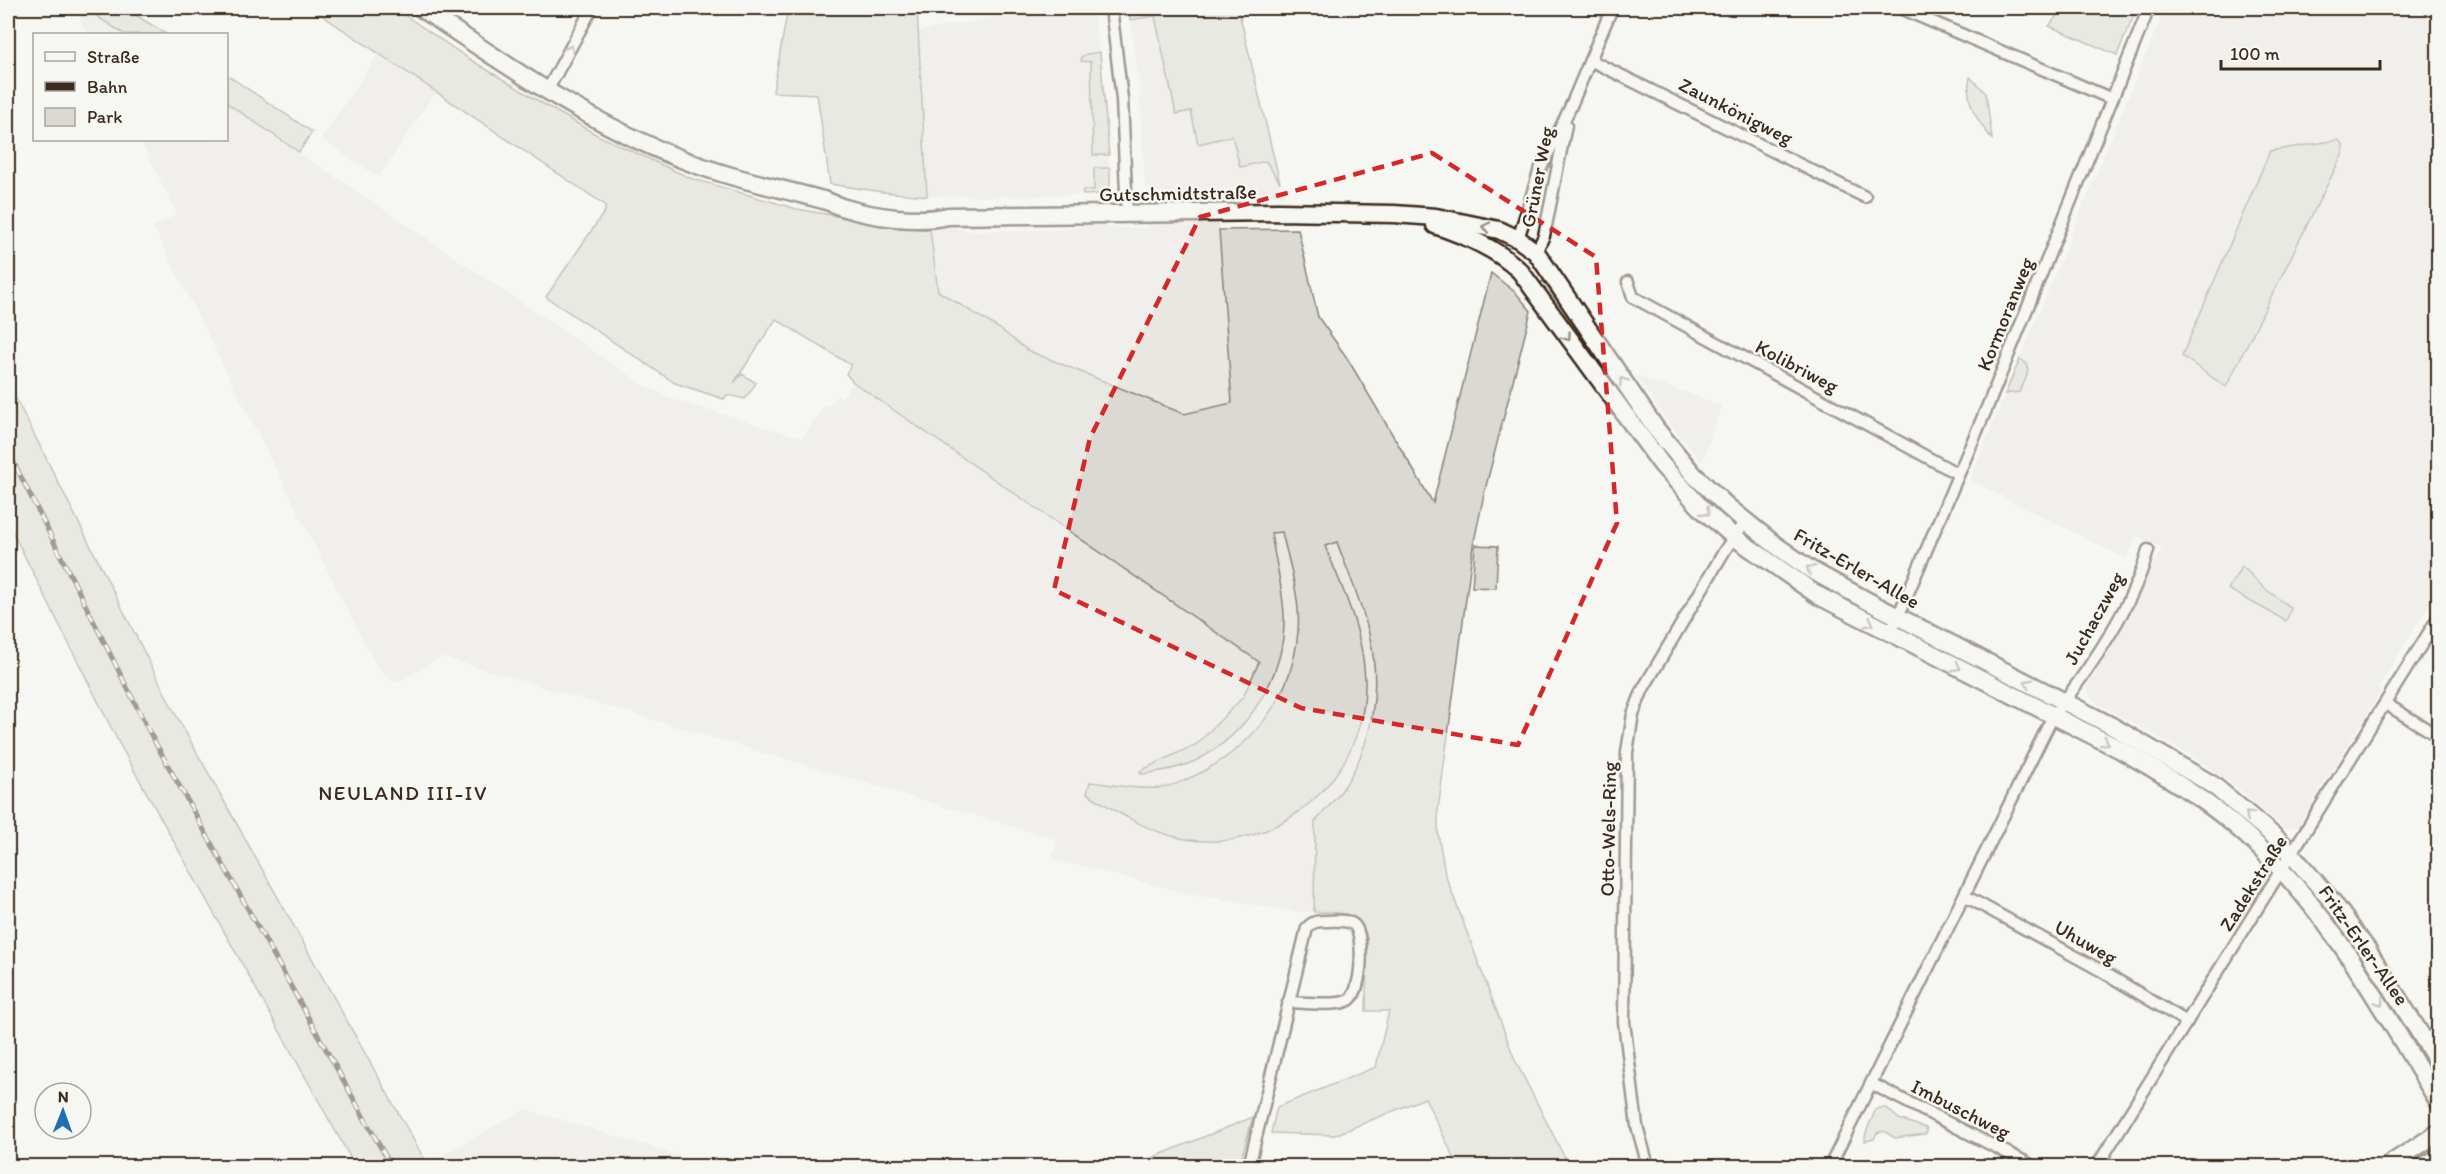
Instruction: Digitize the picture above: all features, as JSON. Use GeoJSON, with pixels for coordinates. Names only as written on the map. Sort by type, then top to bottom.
{"type":"FeatureCollection","features":[{"type":"Feature","properties":{"kind":"street","name":"Gutschmidtstraße"},"geometry":{"type":"LineString","coordinates":[[421,8],[547,91],[594,118],[683,160],[760,185],[846,208],[901,218],[930,220],[948,216],[1357,213],[1453,220],[1499,230],[1518,239]]}},
{"type":"Feature","properties":{"kind":"street"},"geometry":{"type":"LineString","coordinates":[[547,91],[592,8]]}},
{"type":"Feature","properties":{"kind":"street"},"geometry":{"type":"LineString","coordinates":[[1111,8],[1123,109],[1127,215]]}},
{"type":"Feature","properties":{"kind":"street","name":"Grüner Weg"},"geometry":{"type":"LineString","coordinates":[[1518,239],[1539,172],[1570,108],[1612,8]]}},
{"type":"Feature","properties":{"kind":"street"},"geometry":{"type":"LineString","coordinates":[[1900,8],[2112,99]]}},
{"type":"Feature","properties":{"kind":"street","name":"Kormoranweg"},"geometry":{"type":"LineString","coordinates":[[1891,633],[2149,8]]}},
{"type":"Feature","properties":{"kind":"street","name":"Zaunkönigweg"},"geometry":{"type":"LineString","coordinates":[[1590,60],[1865,197]]}},
{"type":"Feature","properties":{"kind":"street","name":"Grüner Weg"},"geometry":{"type":"LineString","coordinates":[[1536,252],[1544,236],[1570,108]]}},
{"type":"Feature","properties":{"kind":"street","name":"Gutschmidtstraße"},"geometry":{"type":"LineString","coordinates":[[1409,216],[1461,234],[1506,258]]}},
{"type":"Feature","properties":{"kind":"street"},"geometry":{"type":"LineString","coordinates":[[1506,258],[1518,239]]}},
{"type":"Feature","properties":{"kind":"street","name":"Fritz-Erler-Allee"},"geometry":{"type":"LineString","coordinates":[[1518,239],[1536,252],[1656,429],[1694,475],[1745,522],[1811,570],[1897,617],[2064,701],[2173,760],[2213,785],[2292,854],[2358,935],[2439,1062]]}},
{"type":"Feature","properties":{"kind":"street"},"geometry":{"type":"LineString","coordinates":[[1520,271],[1536,252]]}},
{"type":"Feature","properties":{"kind":"street","name":"Fritz-Erler-Allee"},"geometry":{"type":"LineString","coordinates":[[1506,258],[1520,271],[1662,465],[1702,508],[1734,537],[1819,597],[2121,750],[2205,801],[2246,835],[2321,914],[2355,961],[2439,1101]]}},
{"type":"Feature","properties":{"kind":"street","name":"Kolibriweg"},"geometry":{"type":"LineString","coordinates":[[1628,282],[1633,297],[1958,474]]}},
{"type":"Feature","properties":{"kind":"street","name":"Otto-Wels-Ring"},"geometry":{"type":"LineString","coordinates":[[1648,1167],[1637,1126],[1624,1022],[1629,740],[1633,714],[1643,688],[1745,522]]}},
{"type":"Feature","properties":{"kind":"street","name":"Juchaczweg"},"geometry":{"type":"LineString","coordinates":[[2064,701],[2116,619],[2144,565],[2148,550]]}},
{"type":"Feature","properties":{"kind":"street","name":"Zadekstraße"},"geometry":{"type":"LineString","coordinates":[[2097,1167],[2439,618]]}},
{"type":"Feature","properties":{"kind":"street"},"geometry":{"type":"LineString","coordinates":[[1830,1167],[2053,716],[2064,701]]}},
{"type":"Feature","properties":{"kind":"street"},"geometry":{"type":"LineString","coordinates":[[2386,704],[2439,736]]}},
{"type":"Feature","properties":{"kind":"street","name":"Uhuweg"},"geometry":{"type":"LineString","coordinates":[[1965,896],[2072,954],[2187,1022]]}},
{"type":"Feature","properties":{"kind":"street"},"geometry":{"type":"LineString","coordinates":[[1249,1167],[1288,1002],[1305,932],[1310,925],[1319,921],[1347,921],[1353,924],[1360,938],[1360,972],[1357,990],[1353,996],[1347,1001],[1338,1003],[1288,1002]]}},
{"type":"Feature","properties":{"kind":"street","name":"Imbuschweg"},"geometry":{"type":"LineString","coordinates":[[1872,1084],[2033,1167]]}},
{"type":"Feature","properties":{"kind":"street"},"geometry":{"type":"LineString","coordinates":[[2387,1167],[2439,1133]]}},
{"type":"Feature","properties":{"kind":"street"},"geometry":{"type":"LineString","coordinates":[[2424,1167],[2439,1158]]}},
{"type":"Feature","properties":{"kind":"highlighted area"},"geometry":{"type":"Polygon","coordinates":[[[1432,153],[1596,257],[1617,523],[1518,745],[1301,708],[1054,590],[1090,438],[1200,217],[1432,153]]]}},
{"type":"Feature","properties":{"kind":"shaded area"},"geometry":{"type":"Polygon","coordinates":[[[74,8],[83,8],[121,33],[86,33],[74,8]]]}},
{"type":"Feature","properties":{"kind":"shaded area"},"geometry":{"type":"Polygon","coordinates":[[[1047,8],[1093,8],[1106,102],[1109,191],[1104,194],[1009,197],[927,196],[919,31],[1047,8]]]}},
{"type":"Feature","properties":{"kind":"shaded area"},"geometry":{"type":"Polygon","coordinates":[[[1128,8],[1154,8],[1176,114],[1190,111],[1232,135],[1266,161],[1284,195],[1246,192],[1155,193],[1145,184],[1139,80],[1128,8]]]}},
{"type":"Feature","properties":{"kind":"shaded area"},"geometry":{"type":"Polygon","coordinates":[[[2165,8],[2438,8],[2438,590],[2378,688],[2381,691],[2296,828],[2285,829],[2239,789],[2194,757],[2093,701],[2086,688],[2118,636],[2162,548],[2137,536],[2126,559],[1970,480],[2165,8]]]}},
{"type":"Feature","properties":{"kind":"shaded area"},"geometry":{"type":"Polygon","coordinates":[[[379,53],[436,91],[379,177],[321,139],[379,53]]]}},
{"type":"Feature","properties":{"kind":"shaded area"},"geometry":{"type":"Polygon","coordinates":[[[228,105],[647,387],[675,400],[802,438],[825,405],[828,407],[837,395],[842,398],[853,382],[1259,662],[1264,534],[1283,530],[1337,542],[1369,635],[1375,674],[1373,703],[1362,753],[1344,788],[1315,822],[1314,912],[1299,912],[1195,895],[1052,859],[1057,840],[442,657],[396,683],[379,669],[364,642],[153,227],[177,214],[140,141],[228,141],[228,105]]]}},
{"type":"Feature","properties":{"kind":"shaded area"},"geometry":{"type":"Polygon","coordinates":[[[1219,223],[1232,403],[1184,414],[1027,350],[1000,329],[938,290],[929,225],[971,231],[1061,230],[1086,225],[1106,225],[1106,228],[1148,228],[1148,224],[1219,223]]]}},
{"type":"Feature","properties":{"kind":"shaded area"},"geometry":{"type":"Polygon","coordinates":[[[1636,376],[1722,405],[1702,462],[1667,421],[1636,376]]]}},
{"type":"Feature","properties":{"kind":"shaded area"},"geometry":{"type":"Polygon","coordinates":[[[525,1109],[709,1166],[428,1166],[426,1164],[525,1109]]]}},
{"type":"Feature","properties":{"kind":"green space"},"geometry":{"type":"Polygon","coordinates":[[[84,8],[125,8],[164,33],[122,33],[84,8]]]}},
{"type":"Feature","properties":{"kind":"green space"},"geometry":{"type":"Polygon","coordinates":[[[311,8],[394,8],[471,60],[597,135],[690,178],[797,209],[930,230],[938,291],[1000,329],[1027,350],[1184,414],[1232,403],[1219,230],[1298,229],[1318,317],[1347,358],[1433,503],[1491,273],[1516,293],[1531,311],[1473,546],[1438,810],[1438,833],[1445,874],[1515,1060],[1569,1166],[1458,1166],[1425,1098],[1335,1135],[1271,1133],[1277,1107],[1376,1067],[1389,1011],[1366,1011],[1367,938],[1359,921],[1347,914],[1314,912],[1315,822],[1344,787],[1362,753],[1372,715],[1374,696],[1375,676],[1370,638],[1337,542],[1325,546],[1357,629],[1365,681],[1362,715],[1351,748],[1334,777],[1311,802],[1284,821],[1253,835],[1220,841],[1185,839],[1158,832],[1134,821],[1087,793],[1090,782],[1151,788],[1165,787],[1186,780],[1239,747],[1255,732],[1280,696],[1295,654],[1298,631],[1298,606],[1294,581],[1282,532],[1271,533],[1281,584],[1284,615],[1283,637],[1271,681],[1260,701],[1232,736],[1214,750],[1182,766],[1141,774],[1140,771],[1197,744],[1243,697],[1259,662],[853,382],[846,374],[851,365],[776,319],[734,383],[742,374],[756,383],[745,399],[727,395],[724,399],[675,383],[546,297],[605,211],[605,205],[311,8]]]}},
{"type":"Feature","properties":{"kind":"green space"},"geometry":{"type":"Polygon","coordinates":[[[788,8],[917,8],[927,196],[830,184],[817,94],[773,92],[788,8]]]}},
{"type":"Feature","properties":{"kind":"green space"},"geometry":{"type":"Polygon","coordinates":[[[1128,8],[1238,8],[1280,183],[1266,161],[1240,167],[1232,136],[1198,144],[1191,111],[1176,114],[1155,16],[1130,20],[1128,8]]]}},
{"type":"Feature","properties":{"kind":"green space"},"geometry":{"type":"Polygon","coordinates":[[[2063,8],[2137,8],[2117,55],[2049,26],[2063,8]]]}},
{"type":"Feature","properties":{"kind":"green space"},"geometry":{"type":"Polygon","coordinates":[[[1100,52],[1109,155],[1093,155],[1091,62],[1081,61],[1081,57],[1087,54],[1100,52]]]}},
{"type":"Feature","properties":{"kind":"green space"},"geometry":{"type":"Polygon","coordinates":[[[228,76],[312,132],[299,152],[228,104],[228,76]]]}},
{"type":"Feature","properties":{"kind":"green space"},"geometry":{"type":"Polygon","coordinates":[[[1970,77],[1986,93],[1992,139],[1981,125],[1970,103],[1970,77]]]}},
{"type":"Feature","properties":{"kind":"green space"},"geometry":{"type":"Polygon","coordinates":[[[2338,140],[2343,144],[2343,153],[2226,387],[2182,356],[2270,151],[2338,140]]]}},
{"type":"Feature","properties":{"kind":"green space"},"geometry":{"type":"Polygon","coordinates":[[[1094,168],[1110,168],[1110,188],[1104,194],[1083,195],[1083,190],[1094,190],[1094,168]]]}},
{"type":"Feature","properties":{"kind":"green space"},"geometry":{"type":"Polygon","coordinates":[[[1545,280],[1592,347],[1721,508],[1716,514],[1679,476],[1537,285],[1545,280]]]}},
{"type":"Feature","properties":{"kind":"green space"},"geometry":{"type":"Polygon","coordinates":[[[2020,359],[2028,367],[2025,382],[2019,392],[2005,394],[2020,359]]]}},
{"type":"Feature","properties":{"kind":"green space"},"geometry":{"type":"Polygon","coordinates":[[[8,383],[177,717],[428,1166],[355,1166],[120,745],[8,523],[8,383]]]}},
{"type":"Feature","properties":{"kind":"green space"},"geometry":{"type":"Polygon","coordinates":[[[1475,545],[1498,546],[1496,588],[1472,587],[1475,545]]]}},
{"type":"Feature","properties":{"kind":"green space"},"geometry":{"type":"Polygon","coordinates":[[[2242,566],[2264,588],[2291,608],[2286,621],[2228,589],[2242,566]]]}},
{"type":"Feature","properties":{"kind":"green space"},"geometry":{"type":"Polygon","coordinates":[[[2304,874],[2375,971],[2438,1073],[2438,1088],[2299,881],[2304,874]]]}},
{"type":"Feature","properties":{"kind":"green space"},"geometry":{"type":"Polygon","coordinates":[[[1886,1108],[1899,1119],[1926,1128],[1927,1132],[1895,1138],[1884,1131],[1877,1133],[1874,1139],[1865,1141],[1865,1134],[1875,1110],[1886,1108]]]}},
{"type":"Feature","properties":{"kind":"green space"},"geometry":{"type":"Polygon","coordinates":[[[1253,1117],[1239,1166],[1132,1166],[1253,1117]]]}},
{"type":"Feature","properties":{"kind":"railway"},"geometry":{"type":"LineString","coordinates":[[8,451],[151,735],[391,1166]]}},
{"type":"Feature","properties":{"kind":"district","name":"NEULAND III-IV"},"geometry":{"type":"Point","coordinates":[403,793]}}]}
